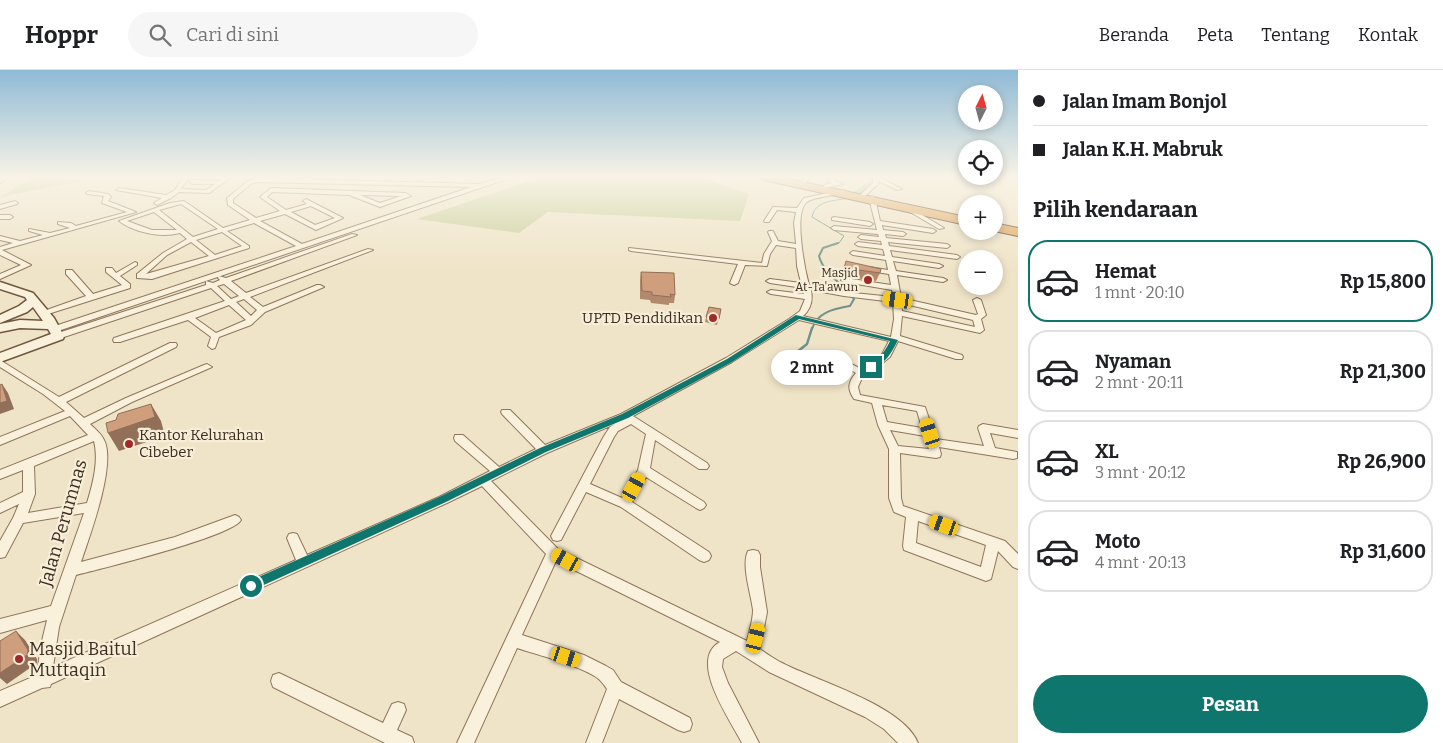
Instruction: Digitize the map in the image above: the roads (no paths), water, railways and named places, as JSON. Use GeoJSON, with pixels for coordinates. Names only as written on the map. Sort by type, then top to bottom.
{"type":"FeatureCollection","features":[{"type":"Feature","properties":{"kind":"highway"},"geometry":{"type":"LineString","coordinates":[[909,208],[958,218]]}},
{"type":"Feature","properties":{"kind":"highway"},"geometry":{"type":"LineString","coordinates":[[913,208],[958,218]]}},
{"type":"Feature","properties":{"kind":"highway"},"geometry":{"type":"LineString","coordinates":[[1003,228],[1018,231]]}},
{"type":"Feature","properties":{"kind":"street"},"geometry":{"type":"LineString","coordinates":[[123,208],[133,212]]}},
{"type":"Feature","properties":{"kind":"street"},"geometry":{"type":"LineString","coordinates":[[0,250],[48,234],[106,221],[142,208]]}},
{"type":"Feature","properties":{"kind":"street"},"geometry":{"type":"LineString","coordinates":[[106,227],[160,208]]}},
{"type":"Feature","properties":{"kind":"street"},"geometry":{"type":"LineString","coordinates":[[192,208],[223,231],[248,248],[214,258],[174,261],[191,240],[223,231],[297,208]]}},
{"type":"Feature","properties":{"kind":"street"},"geometry":{"type":"LineString","coordinates":[[238,208],[255,221],[302,246]]}},
{"type":"Feature","properties":{"kind":"street"},"geometry":{"type":"LineString","coordinates":[[283,208],[315,228],[340,218],[321,208]]}},
{"type":"Feature","properties":{"kind":"street"},"geometry":{"type":"LineString","coordinates":[[0,358],[55,330],[226,281],[320,248],[421,208]]}},
{"type":"Feature","properties":{"kind":"street"},"geometry":{"type":"LineString","coordinates":[[767,221],[775,208]]}},
{"type":"Feature","properties":{"kind":"street"},"geometry":{"type":"LineString","coordinates":[[0,699],[443,500],[543,450],[628,418],[729,360],[798,317],[807,307],[797,223],[798,210],[780,208]]}},
{"type":"Feature","properties":{"kind":"street"},"geometry":{"type":"LineString","coordinates":[[865,208],[880,230],[886,248],[898,300],[898,313],[894,338],[888,353],[881,361],[862,372],[855,380],[854,393],[858,397],[921,409],[936,454],[894,449]]}},
{"type":"Feature","properties":{"kind":"street"},"geometry":{"type":"LineString","coordinates":[[908,208],[941,228]]}},
{"type":"Feature","properties":{"kind":"street"},"geometry":{"type":"LineString","coordinates":[[155,210],[214,258]]}},
{"type":"Feature","properties":{"kind":"street"},"geometry":{"type":"LineString","coordinates":[[0,217],[10,217]]}},
{"type":"Feature","properties":{"kind":"street"},"geometry":{"type":"LineString","coordinates":[[130,308],[205,279],[311,244],[380,218],[390,220]]}},
{"type":"Feature","properties":{"kind":"street"},"geometry":{"type":"LineString","coordinates":[[834,219],[903,234]]}},
{"type":"Feature","properties":{"kind":"street"},"geometry":{"type":"LineString","coordinates":[[122,221],[160,233],[182,231]]}},
{"type":"Feature","properties":{"kind":"street"},"geometry":{"type":"LineString","coordinates":[[60,223],[71,225],[74,228]]}},
{"type":"Feature","properties":{"kind":"street"},"geometry":{"type":"LineString","coordinates":[[834,228],[933,232]]}},
{"type":"Feature","properties":{"kind":"street"},"geometry":{"type":"LineString","coordinates":[[31,230],[48,234]]}},
{"type":"Feature","properties":{"kind":"street"},"geometry":{"type":"LineString","coordinates":[[880,230],[954,254],[886,248],[859,241],[880,230]]}},
{"type":"Feature","properties":{"kind":"street"},"geometry":{"type":"LineString","coordinates":[[771,232],[775,243]]}},
{"type":"Feature","properties":{"kind":"street"},"geometry":{"type":"LineString","coordinates":[[0,238],[19,243]]}},
{"type":"Feature","properties":{"kind":"street"},"geometry":{"type":"LineString","coordinates":[[775,243],[800,248]]}},
{"type":"Feature","properties":{"kind":"street"},"geometry":{"type":"LineString","coordinates":[[631,249],[765,265],[767,254],[775,243]]}},
{"type":"Feature","properties":{"kind":"street"},"geometry":{"type":"LineString","coordinates":[[311,244],[320,248]]}},
{"type":"Feature","properties":{"kind":"street"},"geometry":{"type":"LineString","coordinates":[[0,250],[27,265],[0,277]]}},
{"type":"Feature","properties":{"kind":"street"},"geometry":{"type":"LineString","coordinates":[[292,250],[301,255]]}},
{"type":"Feature","properties":{"kind":"street"},"geometry":{"type":"LineString","coordinates":[[117,340],[188,317],[370,250]]}},
{"type":"Feature","properties":{"kind":"street"},"geometry":{"type":"LineString","coordinates":[[853,253],[939,266]]}},
{"type":"Feature","properties":{"kind":"street"},"geometry":{"type":"LineString","coordinates":[[734,284],[742,263]]}},
{"type":"Feature","properties":{"kind":"street"},"geometry":{"type":"LineString","coordinates":[[116,276],[135,264]]}},
{"type":"Feature","properties":{"kind":"street"},"geometry":{"type":"LineString","coordinates":[[857,267],[943,280]]}},
{"type":"Feature","properties":{"kind":"street"},"geometry":{"type":"LineString","coordinates":[[20,324],[30,309],[90,296],[124,283],[109,270]]}},
{"type":"Feature","properties":{"kind":"street"},"geometry":{"type":"LineString","coordinates":[[69,272],[90,296]]}},
{"type":"Feature","properties":{"kind":"street"},"geometry":{"type":"LineString","coordinates":[[218,275],[262,310]]}},
{"type":"Feature","properties":{"kind":"street"},"geometry":{"type":"LineString","coordinates":[[205,279],[251,320]]}},
{"type":"Feature","properties":{"kind":"street"},"geometry":{"type":"LineString","coordinates":[[845,280],[895,288]]}},
{"type":"Feature","properties":{"kind":"street"},"geometry":{"type":"LineString","coordinates":[[770,281],[806,290],[898,300],[977,318],[982,316],[977,300]]}},
{"type":"Feature","properties":{"kind":"street"},"geometry":{"type":"LineString","coordinates":[[0,284],[29,294],[55,330]]}},
{"type":"Feature","properties":{"kind":"street"},"geometry":{"type":"LineString","coordinates":[[212,346],[215,336],[251,320],[262,310],[320,288]]}},
{"type":"Feature","properties":{"kind":"street"},"geometry":{"type":"LineString","coordinates":[[771,292],[806,290]]}},
{"type":"Feature","properties":{"kind":"street"},"geometry":{"type":"LineString","coordinates":[[0,319],[23,308],[40,307]]}},
{"type":"Feature","properties":{"kind":"street"},"geometry":{"type":"LineString","coordinates":[[898,313],[978,330],[980,328],[977,318]]}},
{"type":"Feature","properties":{"kind":"street"},"geometry":{"type":"LineString","coordinates":[[188,317],[215,336]]}},
{"type":"Feature","properties":{"kind":"street"},"geometry":{"type":"LineString","coordinates":[[798,317],[817,323],[894,338],[959,357]]}},
{"type":"Feature","properties":{"kind":"street"},"geometry":{"type":"LineString","coordinates":[[0,328],[20,324],[55,330]]}},
{"type":"Feature","properties":{"kind":"street"},"geometry":{"type":"LineString","coordinates":[[59,401],[173,345]]}},
{"type":"Feature","properties":{"kind":"street"},"geometry":{"type":"LineString","coordinates":[[833,358],[862,372]]}},
{"type":"Feature","properties":{"kind":"street"},"geometry":{"type":"LineString","coordinates":[[0,363],[59,401],[101,439]]}},
{"type":"Feature","properties":{"kind":"street"},"geometry":{"type":"LineString","coordinates":[[83,423],[132,403],[207,367]]}},
{"type":"Feature","properties":{"kind":"street"},"geometry":{"type":"LineString","coordinates":[[876,400],[883,425],[894,449],[896,504],[898,509],[994,543],[1005,548],[1018,563]]}},
{"type":"Feature","properties":{"kind":"street"},"geometry":{"type":"LineString","coordinates":[[0,440],[72,412]]}},
{"type":"Feature","properties":{"kind":"street"},"geometry":{"type":"LineString","coordinates":[[506,412],[543,450]]}},
{"type":"Feature","properties":{"kind":"street"},"geometry":{"type":"LineString","coordinates":[[628,418],[703,466]]}},
{"type":"Feature","properties":{"kind":"street"},"geometry":{"type":"LineString","coordinates":[[557,536],[610,434],[628,418]]}},
{"type":"Feature","properties":{"kind":"street"},"geometry":{"type":"LineString","coordinates":[[883,425],[932,438],[1013,455]]}},
{"type":"Feature","properties":{"kind":"street"},"geometry":{"type":"LineString","coordinates":[[991,451],[983,428],[1018,434]]}},
{"type":"Feature","properties":{"kind":"street"},"geometry":{"type":"LineString","coordinates":[[625,504],[644,470],[651,434]]}},
{"type":"Feature","properties":{"kind":"street"},"geometry":{"type":"LineString","coordinates":[[460,438],[498,472]]}},
{"type":"Feature","properties":{"kind":"street"},"geometry":{"type":"LineString","coordinates":[[0,475],[28,463],[101,439]]}},
{"type":"Feature","properties":{"kind":"street","name":"Jalan Perumnas"},"geometry":{"type":"LineString","coordinates":[[44,680],[48,644],[56,611],[72,570],[102,468],[101,439]]}},
{"type":"Feature","properties":{"kind":"street"},"geometry":{"type":"LineString","coordinates":[[0,553],[19,519],[29,494],[28,463]]}},
{"type":"Feature","properties":{"kind":"street"},"geometry":{"type":"LineString","coordinates":[[644,470],[700,505]]}},
{"type":"Feature","properties":{"kind":"street"},"geometry":{"type":"LineString","coordinates":[[483,480],[553,553],[736,643],[774,667],[871,711],[890,723],[910,743]]}},
{"type":"Feature","properties":{"kind":"street"},"geometry":{"type":"LineString","coordinates":[[584,486],[625,504],[704,556]]}},
{"type":"Feature","properties":{"kind":"street"},"geometry":{"type":"LineString","coordinates":[[0,508],[29,494]]}},
{"type":"Feature","properties":{"kind":"street"},"geometry":{"type":"LineString","coordinates":[[19,519],[91,507]]}},
{"type":"Feature","properties":{"kind":"street"},"geometry":{"type":"LineString","coordinates":[[912,514],[909,546],[986,575],[994,543]]}},
{"type":"Feature","properties":{"kind":"street"},"geometry":{"type":"LineString","coordinates":[[72,570],[174,544],[207,533],[235,520]]}},
{"type":"Feature","properties":{"kind":"street"},"geometry":{"type":"LineString","coordinates":[[293,538],[303,562]]}},
{"type":"Feature","properties":{"kind":"street"},"geometry":{"type":"LineString","coordinates":[[465,743],[553,553]]}},
{"type":"Feature","properties":{"kind":"street"},"geometry":{"type":"LineString","coordinates":[[752,654],[760,612],[753,568],[753,554]]}},
{"type":"Feature","properties":{"kind":"street"},"geometry":{"type":"LineString","coordinates":[[0,626],[56,611]]}},
{"type":"Feature","properties":{"kind":"street"},"geometry":{"type":"LineString","coordinates":[[512,639],[584,663],[601,671],[615,688],[684,724]]}},
{"type":"Feature","properties":{"kind":"street"},"geometry":{"type":"LineString","coordinates":[[736,643],[719,651],[715,658],[715,667],[722,688],[750,743]]}},
{"type":"Feature","properties":{"kind":"street"},"geometry":{"type":"LineString","coordinates":[[279,681],[386,735],[406,743]]}},
{"type":"Feature","properties":{"kind":"street"},"geometry":{"type":"LineString","coordinates":[[594,743],[615,688]]}},
{"type":"Feature","properties":{"kind":"street"},"geometry":{"type":"LineString","coordinates":[[386,735],[398,710]]}},
{"type":"Feature","properties":{"kind":"waterway"},"geometry":{"type":"LineString","coordinates":[[816,208],[812,217],[844,236],[839,243],[834,245]]}},
{"type":"Feature","properties":{"kind":"waterway"},"geometry":{"type":"LineString","coordinates":[[812,329],[814,323],[822,315],[832,310],[850,306],[854,299],[829,274],[821,263],[819,256],[823,248],[838,243]]}},
{"type":"Feature","properties":{"kind":"waterway"},"geometry":{"type":"LineString","coordinates":[[797,352],[807,344],[812,328]]}},
{"type":"Feature","properties":{"kind":"place","name":"Masjid At-Ta'awun"},"geometry":{"type":"Point","coordinates":[868,280]}},
{"type":"Feature","properties":{"kind":"place","name":"UPTD Pendidikan"},"geometry":{"type":"Point","coordinates":[713,318]}},
{"type":"Feature","properties":{"kind":"place","name":"Kantor Kelurahan Cibeber"},"geometry":{"type":"Point","coordinates":[129,444]}},
{"type":"Feature","properties":{"kind":"place","name":"Masjid Baitul Muttaqin"},"geometry":{"type":"Point","coordinates":[19,659]}}]}
